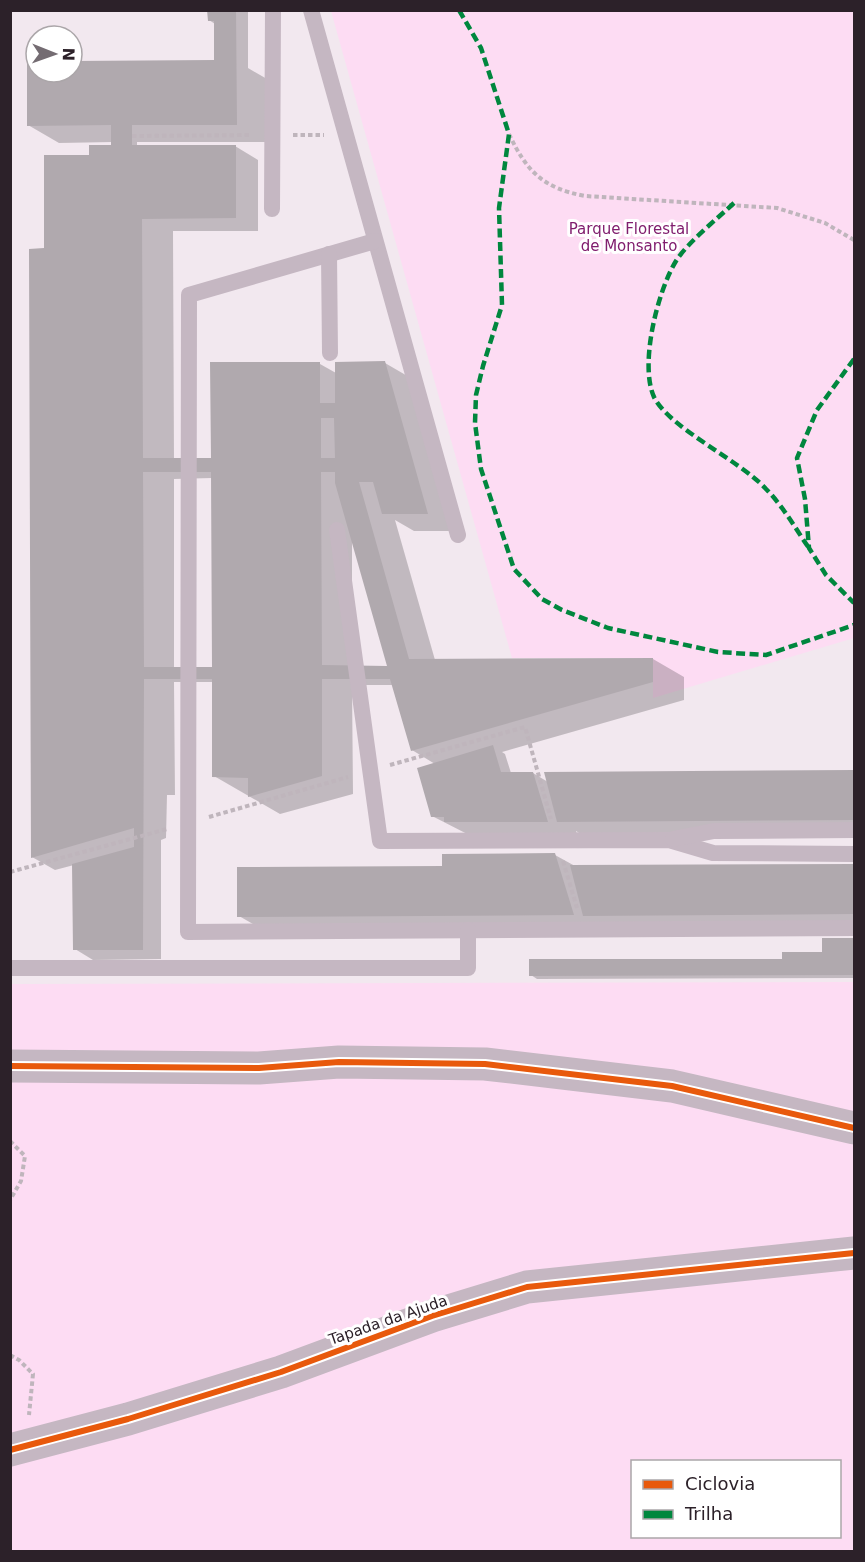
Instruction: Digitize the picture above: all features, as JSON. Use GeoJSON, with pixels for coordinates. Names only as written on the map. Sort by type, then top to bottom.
{"type":"FeatureCollection","features":[{"type":"Feature","properties":{"kind":"street"},"geometry":{"type":"LineString","coordinates":[[10,1066],[259,1068],[339,1062],[485,1064],[672,1086],[855,1128]]}},
{"type":"Feature","properties":{"kind":"street","name":"Tapada da Ajuda"},"geometry":{"type":"LineString","coordinates":[[12,1450],[128,1419],[248,1382],[432,1316],[527,1287],[855,1253]]}},
{"type":"Feature","properties":{"kind":"lane"},"geometry":{"type":"LineString","coordinates":[[272,209],[273,10]]}},
{"type":"Feature","properties":{"kind":"lane"},"geometry":{"type":"LineString","coordinates":[[311,10],[458,535]]}},
{"type":"Feature","properties":{"kind":"lane"},"geometry":{"type":"LineString","coordinates":[[375,241],[189,295],[188,932],[855,928]]}},
{"type":"Feature","properties":{"kind":"lane"},"geometry":{"type":"LineString","coordinates":[[330,254],[330,352]]}},
{"type":"Feature","properties":{"kind":"lane"},"geometry":{"type":"LineString","coordinates":[[337,530],[380,841],[669,840],[714,831],[855,830]]}},
{"type":"Feature","properties":{"kind":"lane"},"geometry":{"type":"LineString","coordinates":[[669,840],[713,853],[855,854]]}},
{"type":"Feature","properties":{"kind":"lane"},"geometry":{"type":"LineString","coordinates":[[10,968],[468,968],[468,930]]}},
{"type":"Feature","properties":{"kind":"path"},"geometry":{"type":"LineString","coordinates":[[509,134],[519,156],[531,171],[546,183],[564,192],[585,196],[777,207],[825,224],[855,240]]}},
{"type":"Feature","properties":{"kind":"path"},"geometry":{"type":"LineString","coordinates":[[132,136],[346,135]]}},
{"type":"Feature","properties":{"kind":"path"},"geometry":{"type":"LineString","coordinates":[[10,872],[525,727],[583,929]]}},
{"type":"Feature","properties":{"kind":"path"},"geometry":{"type":"LineString","coordinates":[[10,1141],[25,1156],[21,1181],[10,1200]]}},
{"type":"Feature","properties":{"kind":"path"},"geometry":{"type":"LineString","coordinates":[[10,1355],[20,1360],[33,1374],[27,1430],[12,1450]]}},
{"type":"Feature","properties":{"kind":"shaded area"},"geometry":{"type":"Polygon","coordinates":[[[10,11],[341,11],[854,608],[854,987],[11,990],[10,11]]]}},
{"type":"Feature","properties":{"kind":"green space","name":"Parque Florestal de Monsanto"},"geometry":{"type":"Polygon","coordinates":[[[331,11],[854,11],[854,638],[653,698],[653,658],[512,658],[331,11]]]}},
{"type":"Feature","properties":{"kind":"green space"},"geometry":{"type":"Polygon","coordinates":[[[854,982],[854,1551],[11,1552],[11,984],[854,982]]]}},
{"type":"Feature","properties":{"kind":"building"},"geometry":{"type":"Polygon","coordinates":[[[207,10],[236,10],[237,125],[132,125],[132,145],[236,145],[236,218],[142,219],[143,458],[211,458],[210,362],[320,362],[320,403],[335,403],[335,362],[385,361],[428,514],[382,514],[373,482],[359,482],[409,659],[653,658],[653,682],[411,751],[390,679],[322,679],[322,776],[248,797],[248,778],[212,777],[212,679],[144,679],[143,950],[73,950],[72,864],[134,847],[134,828],[31,858],[29,249],[44,248],[44,155],[89,155],[89,145],[111,145],[111,125],[27,126],[27,84],[84,84],[84,61],[214,60],[214,21],[208,21],[207,10]],[[321,418],[321,458],[335,458],[334,418],[321,418]],[[143,472],[144,667],[212,667],[211,472],[143,472]],[[321,472],[322,665],[387,666],[335,483],[335,472],[321,472]]]}},
{"type":"Feature","properties":{"kind":"building"},"geometry":{"type":"Polygon","coordinates":[[[493,745],[501,772],[533,772],[548,822],[444,822],[444,817],[431,817],[417,768],[493,745]]]}},
{"type":"Feature","properties":{"kind":"building"},"geometry":{"type":"Polygon","coordinates":[[[854,770],[854,820],[557,822],[544,772],[854,770]]]}},
{"type":"Feature","properties":{"kind":"building"},"geometry":{"type":"Polygon","coordinates":[[[555,853],[574,915],[237,917],[237,867],[442,866],[442,854],[555,853]]]}},
{"type":"Feature","properties":{"kind":"building"},"geometry":{"type":"Polygon","coordinates":[[[854,864],[854,914],[583,916],[570,865],[854,864]]]}},
{"type":"Feature","properties":{"kind":"building"},"geometry":{"type":"Polygon","coordinates":[[[822,938],[854,938],[854,975],[529,976],[529,959],[782,959],[782,952],[822,952],[822,938]]]}},
{"type":"Feature","properties":{"kind":"marked path"},"geometry":{"type":"LineString","coordinates":[[459,10],[481,48],[509,134],[499,208],[502,305],[476,395],[475,423],[481,469],[514,569],[542,599],[562,610],[608,628],[718,652],[766,655],[854,625]]}},
{"type":"Feature","properties":{"kind":"marked path"},"geometry":{"type":"LineString","coordinates":[[734,203],[687,246],[669,274],[657,308],[653,328],[650,347],[650,383],[654,397],[674,421],[755,478],[766,489],[809,548]]}},
{"type":"Feature","properties":{"kind":"marked path"},"geometry":{"type":"LineString","coordinates":[[854,359],[817,410],[797,458],[805,499],[809,548],[826,575],[854,603]]}},
{"type":"Feature","properties":{"kind":"cycle path"},"geometry":{"type":"LineString","coordinates":[[10,1066],[259,1068],[339,1062],[485,1064],[672,1086],[854,1128]]}},
{"type":"Feature","properties":{"kind":"cycle path"},"geometry":{"type":"LineString","coordinates":[[10,1450],[128,1419],[281,1372],[432,1316],[527,1287],[854,1253]]}}]}
